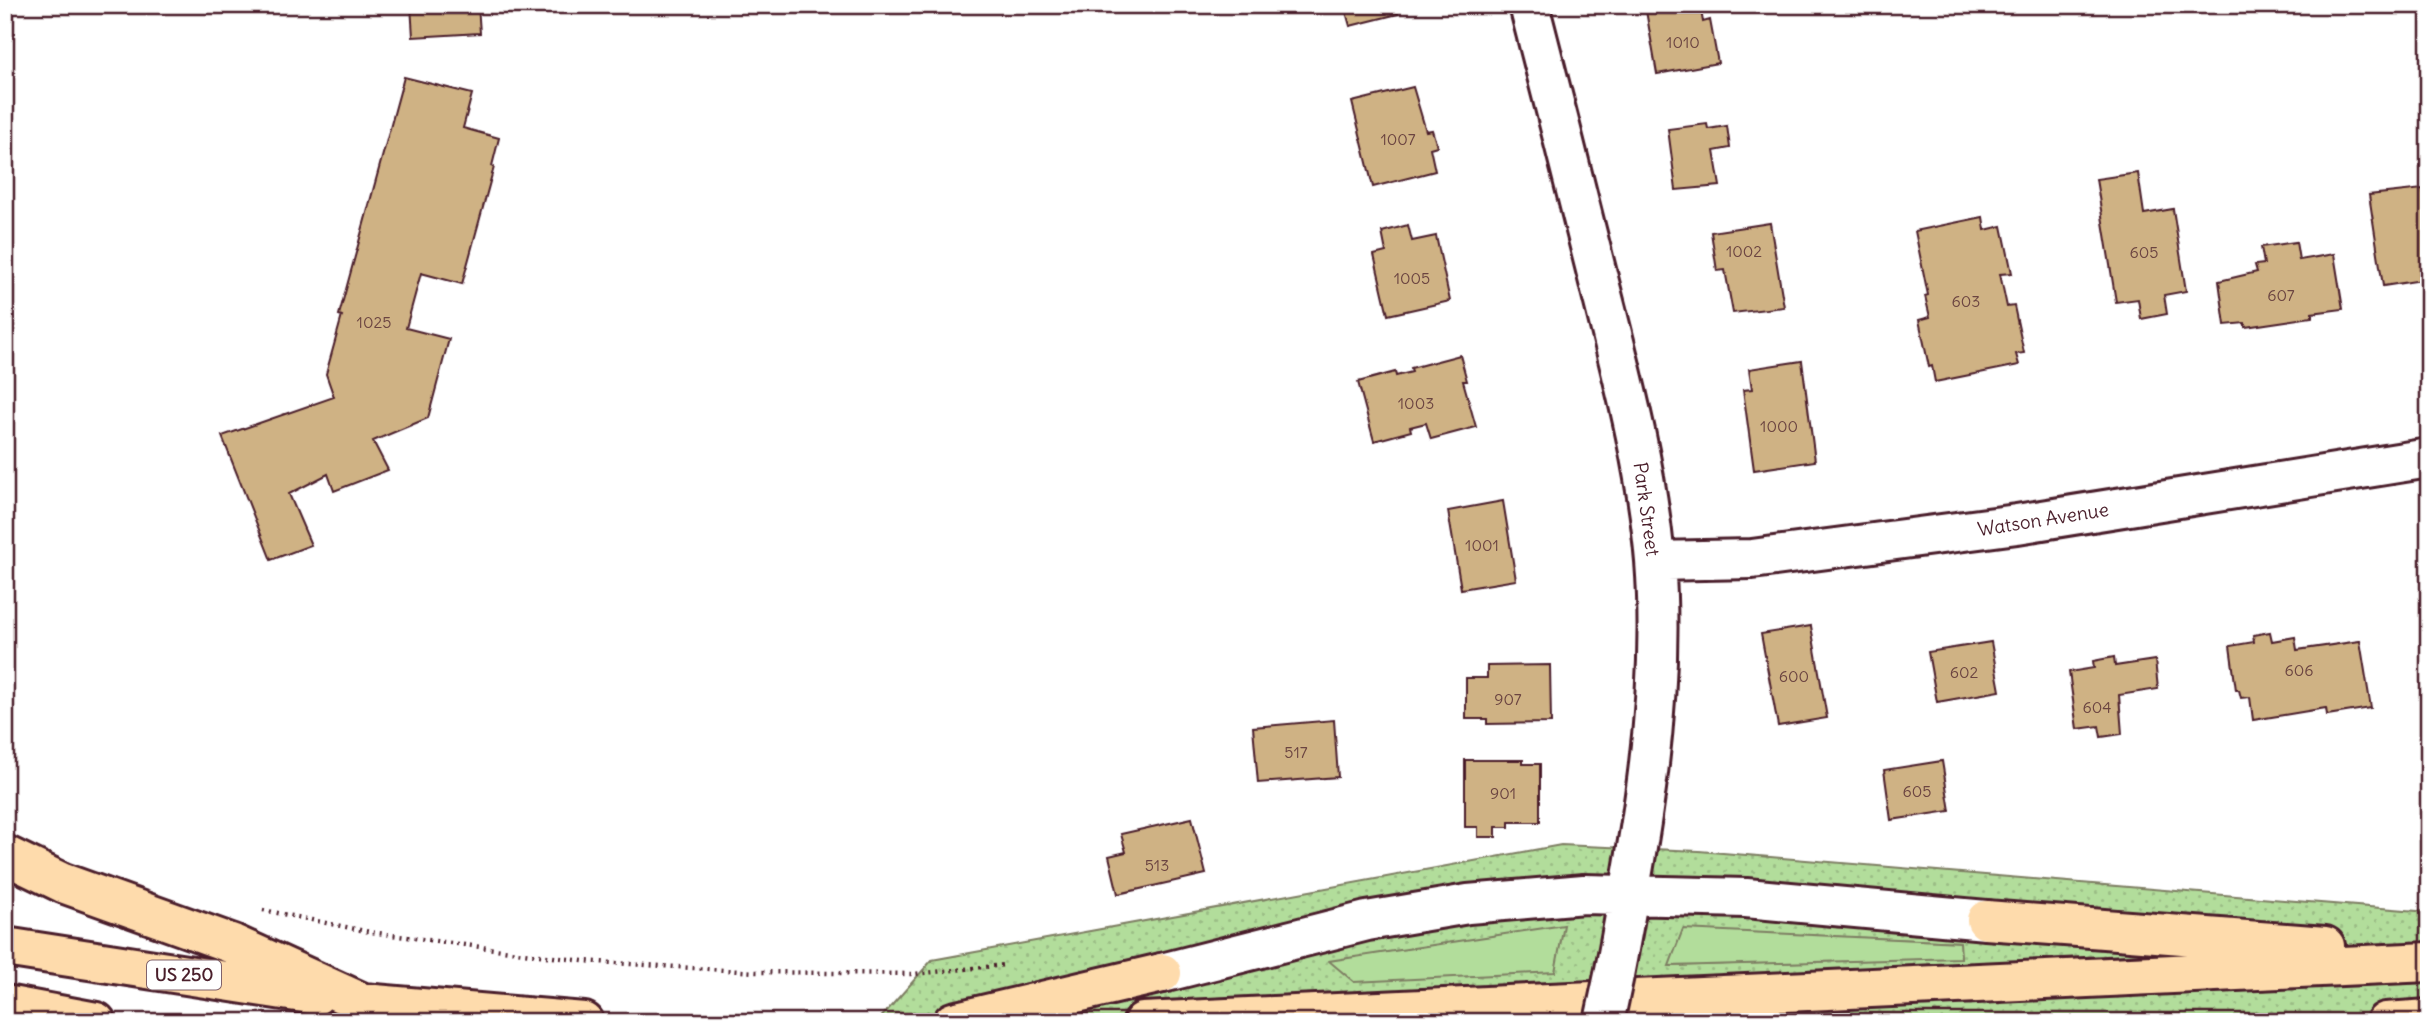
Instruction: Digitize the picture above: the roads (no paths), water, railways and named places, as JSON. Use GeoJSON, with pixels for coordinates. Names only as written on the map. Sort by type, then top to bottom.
{"type":"FeatureCollection","features":[{"type":"Feature","properties":{"kind":"highway"},"geometry":{"type":"LineString","coordinates":[[5,855],[63,883],[233,944],[363,1003]]}},
{"type":"Feature","properties":{"kind":"highway"},"geometry":{"type":"LineString","coordinates":[[1986,920],[2429,954]]}},
{"type":"Feature","properties":{"kind":"highway","name":"US 250"},"geometry":{"type":"LineString","coordinates":[[5,947],[363,1003],[584,1022]]}},
{"type":"Feature","properties":{"kind":"highway"},"geometry":{"type":"LineString","coordinates":[[1143,1022],[2429,962]]}},
{"type":"Feature","properties":{"kind":"highway"},"geometry":{"type":"LineString","coordinates":[[953,1022],[1162,973]]}},
{"type":"Feature","properties":{"kind":"highway"},"geometry":{"type":"LineString","coordinates":[[5,1005],[96,1022]]}},
{"type":"Feature","properties":{"kind":"highway"},"geometry":{"type":"LineString","coordinates":[[2386,1022],[2429,1019]]}},
{"type":"Feature","properties":{"kind":"street","name":"Park Street"},"geometry":{"type":"LineString","coordinates":[[1529,5],[1622,374],[1643,470],[1655,561],[1657,626],[1654,724],[1629,895],[1604,1022]]}},
{"type":"Feature","properties":{"kind":"street","name":"Watson Avenue"},"geometry":{"type":"LineString","coordinates":[[1655,561],[1752,559],[2017,524],[2429,458]]}},
{"type":"Feature","properties":{"kind":"street"},"geometry":{"type":"LineString","coordinates":[[1162,973],[1367,921],[1468,904],[1584,894],[1746,898],[1986,920]]}}]}
